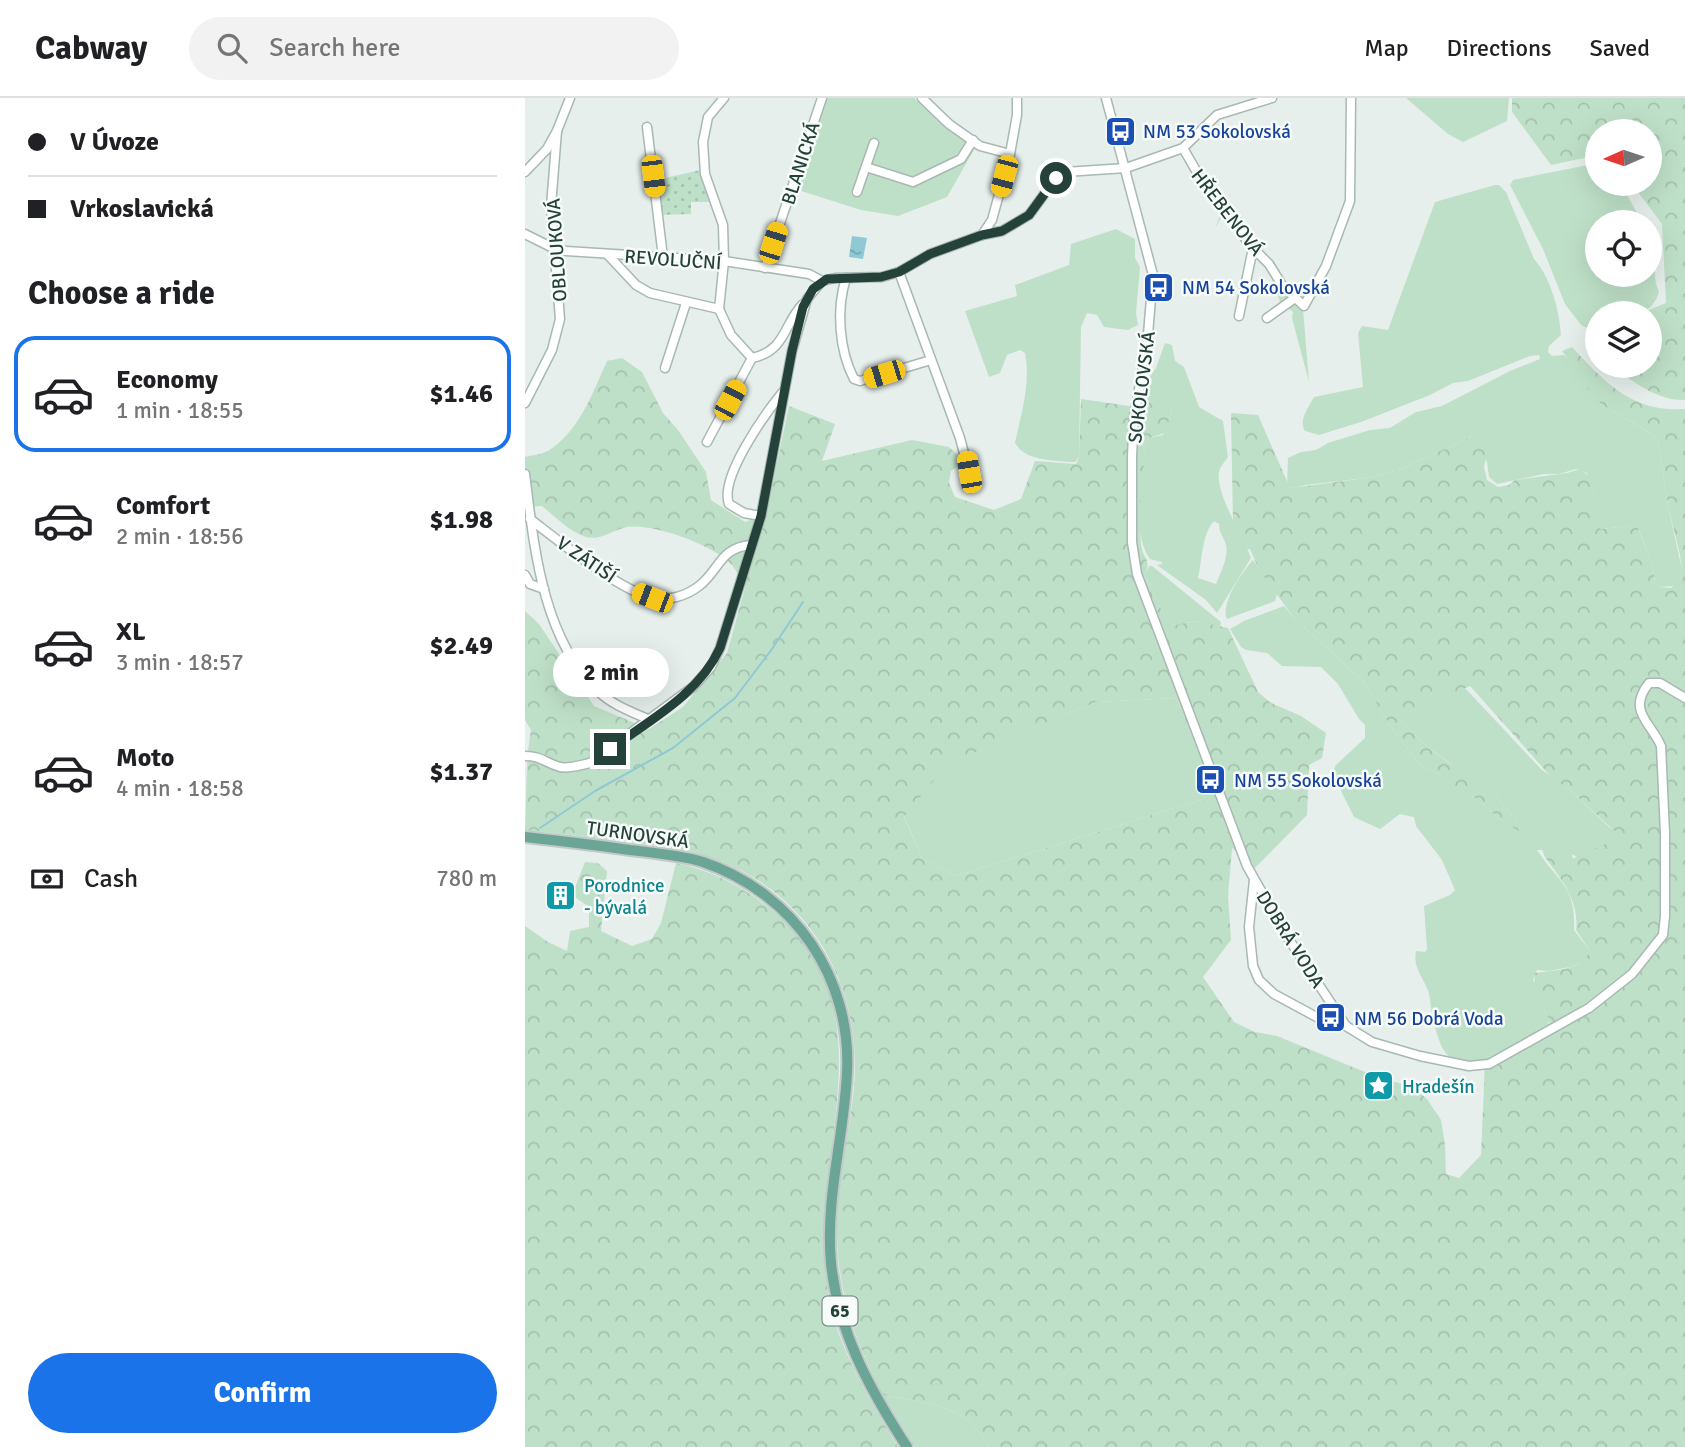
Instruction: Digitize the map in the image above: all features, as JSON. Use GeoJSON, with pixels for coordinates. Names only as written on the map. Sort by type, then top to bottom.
{"type":"FeatureCollection","features":[{"type":"Feature","properties":{"kind":"main road","name":"TURNOVSKÁ"},"geometry":{"type":"LineString","coordinates":[[525,837],[685,858],[714,867],[742,880],[778,905],[804,932],[824,962],[839,1002],[847,1039],[848,1062],[830,1217],[833,1278],[843,1322],[856,1359],[907,1447]]}},
{"type":"Feature","properties":{"kind":"street"},"geometry":{"type":"LineString","coordinates":[[525,172],[547,149],[572,98]]}},
{"type":"Feature","properties":{"kind":"street"},"geometry":{"type":"LineString","coordinates":[[724,98],[708,117],[703,151],[705,174],[722,217],[724,261],[719,309],[731,335],[752,358]]}},
{"type":"Feature","properties":{"kind":"street","name":"BLANICKÁ"},"geometry":{"type":"LineString","coordinates":[[765,268],[821,98]]}},
{"type":"Feature","properties":{"kind":"street"},"geometry":{"type":"LineString","coordinates":[[922,98],[949,124],[980,146],[1010,154]]}},
{"type":"Feature","properties":{"kind":"street"},"geometry":{"type":"LineString","coordinates":[[982,235],[992,220],[1010,154],[1017,115],[1017,98]]}},
{"type":"Feature","properties":{"kind":"street","name":"SOKOLOVSKÁ"},"geometry":{"type":"LineString","coordinates":[[1106,98],[1153,275],[1147,346],[1134,417],[1134,556],[1142,590],[1254,880]]}},
{"type":"Feature","properties":{"kind":"street"},"geometry":{"type":"LineString","coordinates":[[707,442],[752,358],[772,349],[786,334],[796,311],[822,281],[881,277],[899,272],[930,254],[982,235],[1002,231],[1029,215],[1056,178],[1065,172],[1126,168],[1183,148],[1217,115],[1272,98]]}},
{"type":"Feature","properties":{"kind":"street","name":"HŘEBENOVÁ"},"geometry":{"type":"LineString","coordinates":[[1183,148],[1202,181],[1235,217],[1247,242],[1269,264],[1282,285],[1304,306],[1326,266],[1350,201],[1351,98]]}},
{"type":"Feature","properties":{"kind":"street"},"geometry":{"type":"LineString","coordinates":[[647,127],[663,257]]}},
{"type":"Feature","properties":{"kind":"street","name":"OBLOUKOVÁ"},"geometry":{"type":"LineString","coordinates":[[525,403],[552,350],[560,319],[551,206],[558,131]]}},
{"type":"Feature","properties":{"kind":"street"},"geometry":{"type":"LineString","coordinates":[[866,167],[913,182],[961,159],[973,140]]}},
{"type":"Feature","properties":{"kind":"street"},"geometry":{"type":"LineString","coordinates":[[857,192],[874,143]]}},
{"type":"Feature","properties":{"kind":"street","name":"REVOLUČNÍ"},"geometry":{"type":"LineString","coordinates":[[525,234],[553,248],[608,255],[724,261],[809,274],[822,281]]}},
{"type":"Feature","properties":{"kind":"street"},"geometry":{"type":"LineString","coordinates":[[1239,316],[1253,248]]}},
{"type":"Feature","properties":{"kind":"street"},"geometry":{"type":"LineString","coordinates":[[608,255],[636,285],[650,293],[719,309]]}},
{"type":"Feature","properties":{"kind":"street"},"geometry":{"type":"LineString","coordinates":[[899,272],[967,457],[969,472]]}},
{"type":"Feature","properties":{"kind":"street"},"geometry":{"type":"LineString","coordinates":[[846,278],[840,295],[840,312],[848,367],[854,379],[860,381],[930,360]]}},
{"type":"Feature","properties":{"kind":"street"},"geometry":{"type":"LineString","coordinates":[[1267,318],[1295,298]]}},
{"type":"Feature","properties":{"kind":"street"},"geometry":{"type":"LineString","coordinates":[[525,756],[537,756],[558,766],[570,768],[590,763],[693,687],[711,667],[720,648],[761,516],[794,340],[807,299]]}},
{"type":"Feature","properties":{"kind":"street"},"geometry":{"type":"LineString","coordinates":[[665,368],[686,303]]}},
{"type":"Feature","properties":{"kind":"street"},"geometry":{"type":"LineString","coordinates":[[761,516],[735,509],[729,504],[727,491],[737,464],[784,390]]}},
{"type":"Feature","properties":{"kind":"street"},"geometry":{"type":"LineString","coordinates":[[525,474],[530,519],[544,589],[555,623],[572,659],[596,690],[612,703],[650,720]]}},
{"type":"Feature","properties":{"kind":"street","name":"V ZÁTIŠÍ"},"geometry":{"type":"LineString","coordinates":[[530,519],[593,565],[633,590],[652,598],[681,596],[699,586],[729,551],[737,546],[751,545]]}},
{"type":"Feature","properties":{"kind":"street"},"geometry":{"type":"LineString","coordinates":[[525,575],[530,584],[544,589]]}},
{"type":"Feature","properties":{"kind":"street","name":"DOBRÁ VODA"},"geometry":{"type":"LineString","coordinates":[[1254,880],[1249,927],[1253,966],[1259,980],[1284,1000],[1324,1021],[1346,1026],[1372,1042],[1469,1066],[1489,1064],[1589,1008],[1632,975],[1663,935],[1665,916],[1661,746],[1639,709],[1639,699],[1649,683],[1660,684],[1685,698]]}},
{"type":"Feature","properties":{"kind":"street","name":"DOBRÁ VODA"},"geometry":{"type":"LineString","coordinates":[[1254,880],[1346,1026]]}},
{"type":"Feature","properties":{"kind":"green space"},"geometry":{"type":"Polygon","coordinates":[[[825,98],[914,98],[975,148],[947,197],[898,216],[861,210],[795,189],[825,98]]]}},
{"type":"Feature","properties":{"kind":"green space"},"geometry":{"type":"Polygon","coordinates":[[[1406,98],[1509,98],[1507,121],[1463,142],[1448,134],[1406,98]]]}},
{"type":"Feature","properties":{"kind":"green space"},"geometry":{"type":"Polygon","coordinates":[[[1512,98],[1685,98],[1685,400],[1655,394],[1628,378],[1662,378],[1662,305],[1666,303],[1662,210],[1652,210],[1641,196],[1663,196],[1663,119],[1585,119],[1585,158],[1551,165],[1512,112],[1512,98]]]}},
{"type":"Feature","properties":{"kind":"green space"},"geometry":{"type":"Polygon","coordinates":[[[1585,166],[1585,196],[1628,196],[1635,210],[1585,210],[1585,287],[1657,287],[1659,292],[1655,301],[1585,301],[1585,327],[1581,325],[1565,304],[1543,249],[1510,185],[1513,180],[1585,166]]]}},
{"type":"Feature","properties":{"kind":"green space"},"geometry":{"type":"Polygon","coordinates":[[[700,170],[709,202],[691,202],[691,214],[661,215],[657,180],[700,170]]]}},
{"type":"Feature","properties":{"kind":"green space"},"geometry":{"type":"Polygon","coordinates":[[[1499,185],[1506,192],[1534,259],[1553,294],[1561,335],[1549,346],[1548,352],[1552,356],[1564,355],[1598,400],[1658,441],[1682,570],[1680,581],[1675,586],[1659,587],[1655,583],[1653,567],[1639,530],[1629,526],[1601,529],[1592,523],[1593,496],[1587,473],[1576,469],[1497,484],[1489,477],[1487,462],[1472,436],[1399,470],[1366,478],[1287,487],[1288,458],[1370,430],[1390,428],[1416,412],[1442,406],[1510,371],[1540,359],[1539,355],[1530,356],[1468,381],[1453,383],[1361,422],[1319,435],[1305,431],[1303,427],[1305,414],[1314,397],[1363,387],[1358,333],[1362,326],[1388,330],[1435,202],[1499,185]]]}},
{"type":"Feature","properties":{"kind":"green space"},"geometry":{"type":"Polygon","coordinates":[[[1223,208],[1303,309],[1309,382],[1292,318],[1293,312],[1280,302],[1268,268],[1223,214],[1215,228],[1223,208]]]}},
{"type":"Feature","properties":{"kind":"green space"},"geometry":{"type":"Polygon","coordinates":[[[1116,229],[1135,239],[1135,258],[1140,267],[1136,313],[1138,325],[1128,330],[1104,327],[1097,315],[1087,313],[1081,327],[1079,457],[1075,462],[1069,462],[1032,456],[1015,443],[1026,387],[1025,353],[1020,350],[1007,355],[1000,373],[989,377],[965,311],[1017,296],[1015,285],[1069,265],[1071,244],[1116,229]]]}},
{"type":"Feature","properties":{"kind":"green space"},"geometry":{"type":"Polygon","coordinates":[[[1165,343],[1172,345],[1175,361],[1184,367],[1199,407],[1223,421],[1228,457],[1220,470],[1221,491],[1251,558],[1217,613],[1206,600],[1157,565],[1162,562],[1150,559],[1144,547],[1139,502],[1146,441],[1163,435],[1172,411],[1145,398],[1149,378],[1156,368],[1165,343]],[[1214,521],[1207,533],[1198,578],[1216,584],[1227,549],[1219,524],[1214,521]]]}},
{"type":"Feature","properties":{"kind":"green space"},"geometry":{"type":"Polygon","coordinates":[[[1572,347],[1585,361],[1585,378],[1603,378],[1621,393],[1650,406],[1685,409],[1685,1447],[989,1447],[980,1433],[957,1414],[930,1404],[883,1395],[850,1318],[838,1257],[837,1216],[854,1088],[854,1049],[849,1011],[838,976],[821,944],[799,915],[772,890],[740,870],[703,855],[661,846],[525,830],[531,730],[525,720],[525,611],[539,624],[594,706],[649,729],[683,707],[727,653],[745,588],[734,567],[723,557],[683,537],[652,528],[627,527],[597,538],[586,537],[568,528],[542,506],[525,505],[525,457],[545,452],[561,441],[585,409],[607,361],[622,358],[642,372],[663,413],[678,430],[706,472],[711,500],[745,522],[766,514],[789,406],[835,424],[822,461],[912,440],[949,447],[958,455],[961,464],[951,471],[949,483],[955,497],[994,510],[1021,499],[1035,461],[1076,464],[1079,457],[1081,399],[1143,408],[1145,398],[1172,410],[1165,433],[1146,441],[1140,519],[1141,545],[1147,562],[1145,575],[1167,622],[1174,625],[1196,621],[1228,628],[1258,692],[1271,703],[1301,716],[1326,733],[1322,758],[1309,765],[1307,815],[1255,868],[1232,848],[1228,896],[1231,940],[1203,977],[1234,1022],[1255,1032],[1277,1036],[1382,1079],[1412,1086],[1427,1099],[1441,1120],[1446,1174],[1459,1178],[1481,1155],[1485,1061],[1550,1023],[1534,985],[1535,973],[1574,966],[1586,958],[1590,951],[1576,930],[1576,913],[1571,897],[1542,848],[1547,847],[1563,863],[1621,837],[1570,790],[1552,778],[1470,686],[1400,716],[1400,719],[1426,746],[1480,781],[1495,795],[1518,822],[1519,831],[1503,822],[1474,797],[1451,785],[1439,774],[1421,766],[1391,727],[1363,681],[1294,618],[1259,570],[1250,549],[1247,549],[1233,523],[1231,413],[1258,415],[1290,488],[1366,478],[1399,470],[1472,436],[1479,440],[1487,454],[1484,467],[1487,480],[1498,487],[1509,485],[1515,480],[1580,469],[1589,476],[1593,496],[1593,523],[1601,529],[1629,526],[1638,528],[1653,567],[1655,583],[1659,587],[1671,588],[1680,581],[1682,570],[1658,441],[1647,431],[1598,401],[1562,351],[1572,347]],[[1177,698],[1096,702],[947,764],[904,817],[922,858],[956,876],[1200,800],[1219,805],[1177,698]]]}},
{"type":"Feature","properties":{"kind":"green space"},"geometry":{"type":"Polygon","coordinates":[[[1253,560],[1277,594],[1275,601],[1227,619],[1229,596],[1253,560]]]}},
{"type":"Feature","properties":{"kind":"green space"},"geometry":{"type":"Polygon","coordinates":[[[1149,566],[1221,622],[1220,627],[1196,621],[1174,625],[1167,622],[1145,575],[1149,566]]]}},
{"type":"Feature","properties":{"kind":"green space"},"geometry":{"type":"Polygon","coordinates":[[[1284,606],[1363,681],[1391,727],[1421,766],[1439,774],[1474,797],[1503,822],[1518,822],[1495,795],[1426,746],[1399,716],[1465,688],[1541,769],[1622,835],[1621,840],[1578,858],[1572,854],[1573,861],[1565,865],[1544,850],[1537,850],[1565,886],[1572,904],[1574,930],[1590,951],[1587,960],[1570,967],[1537,970],[1533,980],[1549,1021],[1548,1025],[1492,1058],[1479,1061],[1459,1059],[1445,1052],[1437,1034],[1429,993],[1416,964],[1416,951],[1425,952],[1427,949],[1424,906],[1450,895],[1455,890],[1442,860],[1416,826],[1414,817],[1400,814],[1380,829],[1354,817],[1333,775],[1335,766],[1365,738],[1365,725],[1338,684],[1321,667],[1282,666],[1267,653],[1241,647],[1230,629],[1284,606]]]}},
{"type":"Feature","properties":{"kind":"green space"},"geometry":{"type":"Polygon","coordinates":[[[1177,698],[1220,806],[1200,800],[956,876],[922,858],[904,816],[946,764],[1096,702],[1177,698]]]}},
{"type":"Feature","properties":{"kind":"green space"},"geometry":{"type":"Polygon","coordinates":[[[585,862],[598,863],[607,871],[601,931],[632,946],[652,939],[661,923],[676,863],[715,875],[752,895],[774,912],[809,951],[830,993],[838,1038],[838,1085],[824,1230],[830,1301],[843,1345],[874,1407],[898,1447],[525,1447],[525,926],[567,951],[570,931],[589,927],[589,907],[572,895],[585,862]]]}},
{"type":"Feature","properties":{"kind":"green space"},"geometry":{"type":"Polygon","coordinates":[[[883,1395],[930,1404],[957,1414],[980,1433],[989,1447],[915,1447],[883,1395]]]}},
{"type":"Feature","properties":{"kind":"water"},"geometry":{"type":"Polygon","coordinates":[[[852,236],[867,238],[863,259],[849,257],[852,236]]]}},
{"type":"Feature","properties":{"kind":"waterway"},"geometry":{"type":"LineString","coordinates":[[540,828],[595,791],[673,748],[735,698],[803,602]]}},
{"type":"Feature","properties":{"kind":"place","name":"NM 53 Sokolovská"},"geometry":{"type":"Point","coordinates":[1120,131]}},
{"type":"Feature","properties":{"kind":"place","name":"NM 54 Sokolovská"},"geometry":{"type":"Point","coordinates":[1159,287]}},
{"type":"Feature","properties":{"kind":"place","name":"NM 55 Sokolovská"},"geometry":{"type":"Point","coordinates":[1211,780]}},
{"type":"Feature","properties":{"kind":"place","name":"Porodnice - bývalá"},"geometry":{"type":"Point","coordinates":[561,896]}},
{"type":"Feature","properties":{"kind":"place","name":"NM 56 Dobrá Voda"},"geometry":{"type":"Point","coordinates":[1331,1018]}},
{"type":"Feature","properties":{"kind":"place","name":"Hradešín"},"geometry":{"type":"Point","coordinates":[1379,1086]}},
{"type":"Feature","properties":{"kind":"route"},"geometry":{"type":"LineString","coordinates":[[610,749],[693,687],[711,667],[720,648],[761,516],[792,351],[803,307],[813,289],[827,279],[881,277],[899,272],[930,254],[982,235],[1002,231],[1029,215],[1056,178]]}}]}
